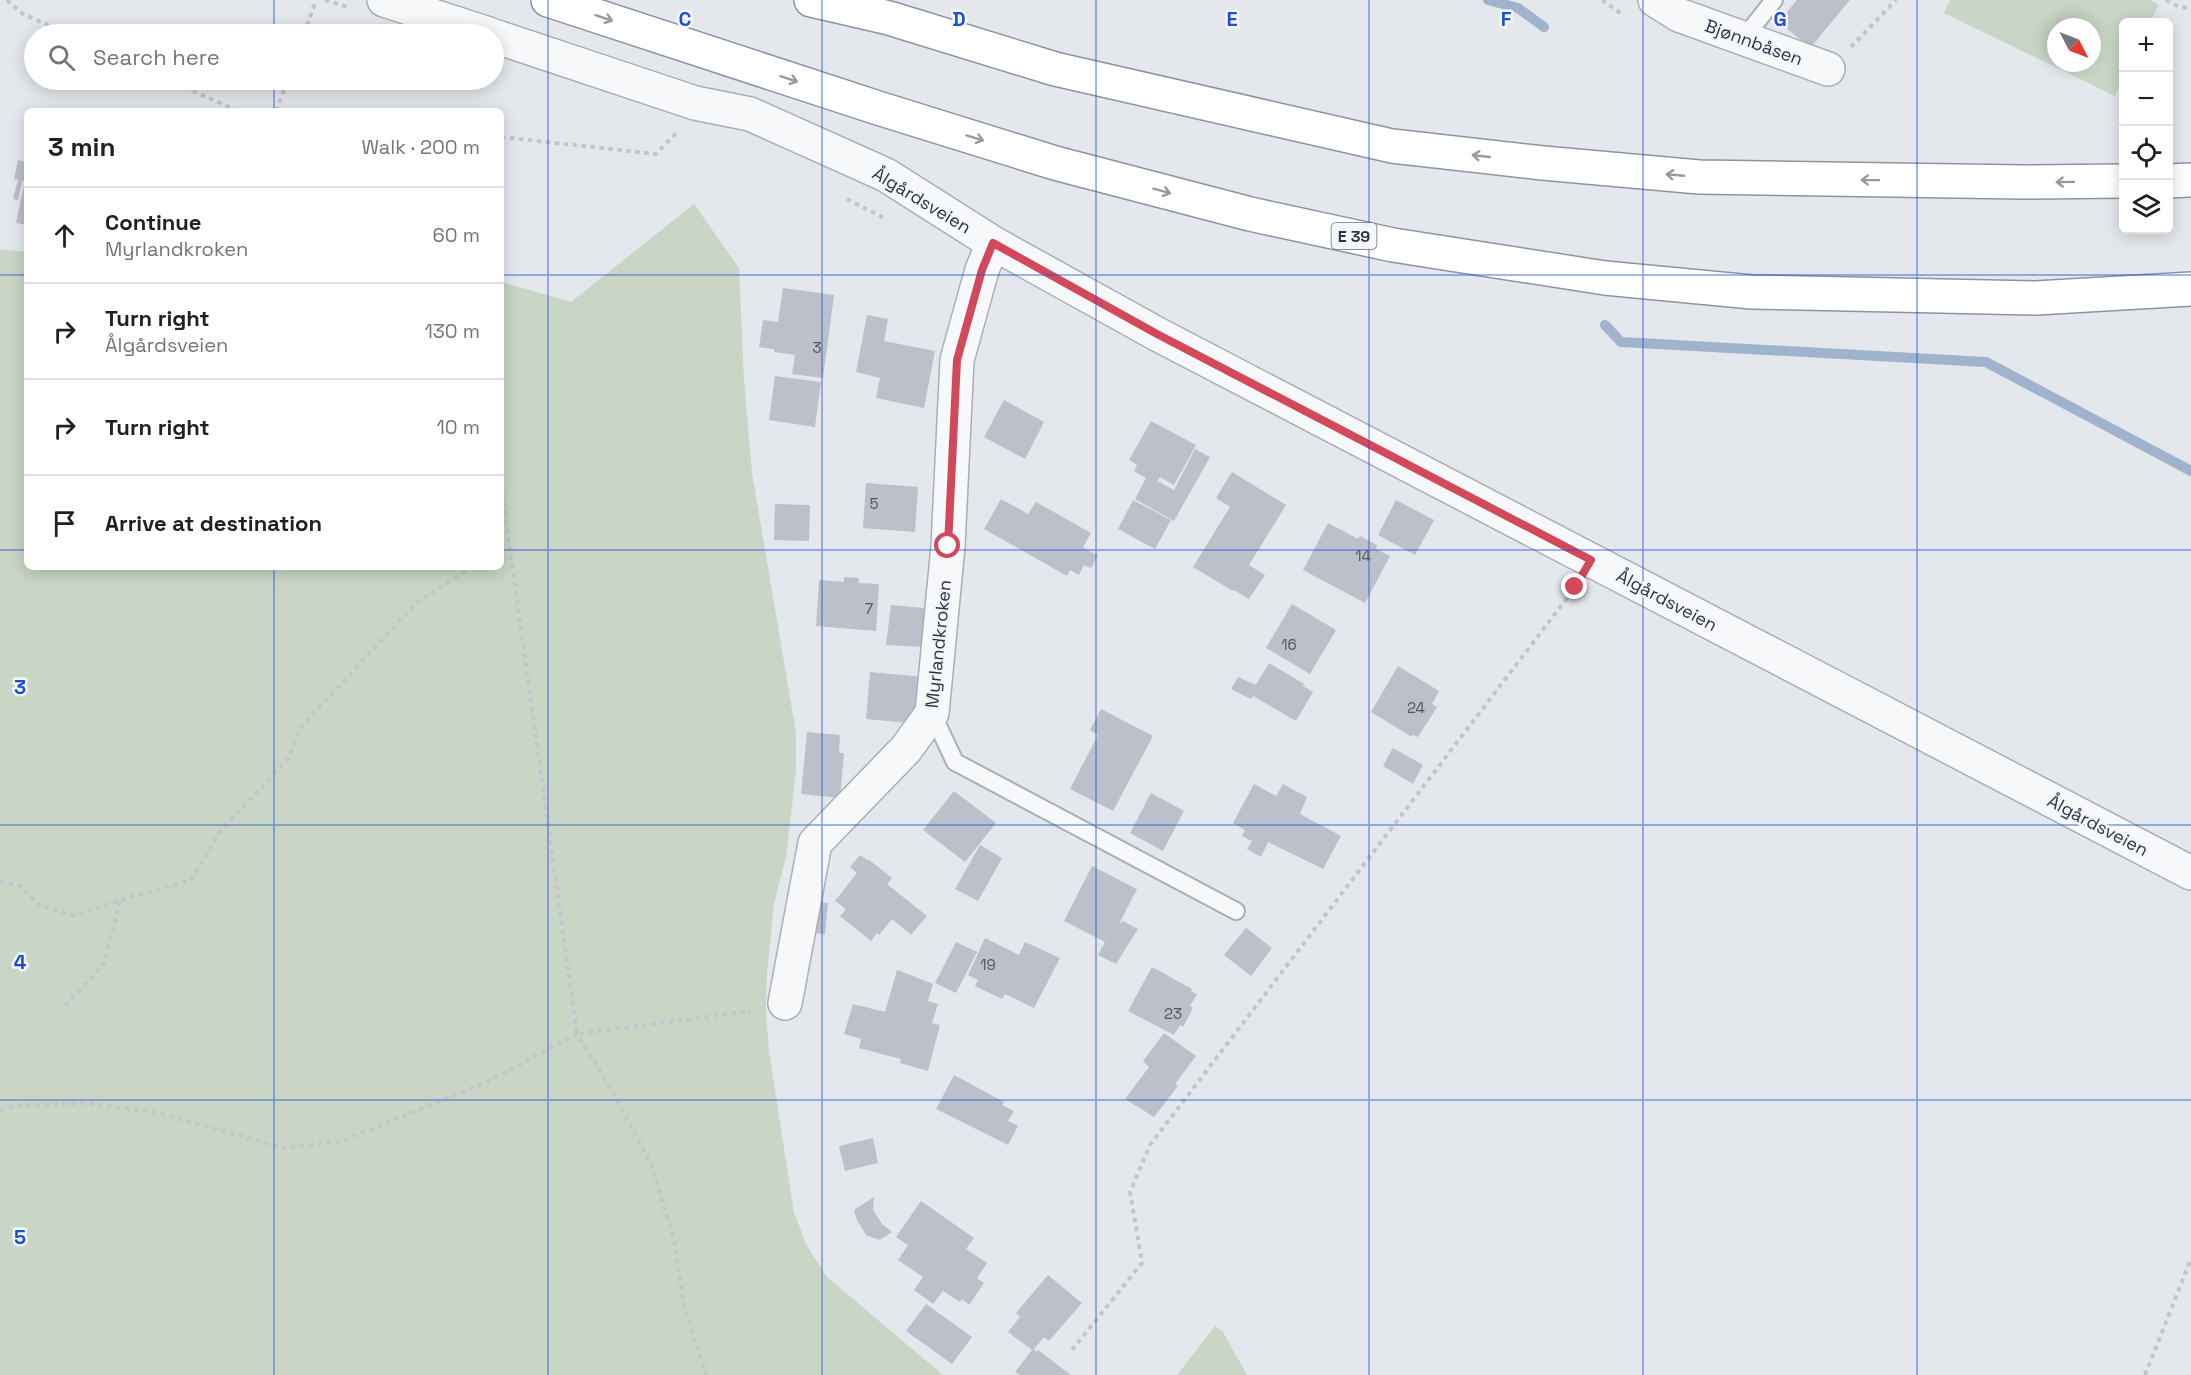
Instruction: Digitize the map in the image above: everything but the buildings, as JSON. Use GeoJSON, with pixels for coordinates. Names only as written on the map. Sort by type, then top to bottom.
{"type":"FeatureCollection","features":[{"type":"Feature","properties":{"kind":"highway","name":"E 39"},"geometry":{"type":"LineString","coordinates":[[548,0],[878,108],[1055,163],[1250,214],[1393,245],[1605,278],[1752,292],[2036,298],[2191,289]]}},
{"type":"Feature","properties":{"kind":"highway"},"geometry":{"type":"LineString","coordinates":[[811,0],[888,18],[1055,69],[1392,146],[1699,177],[2119,182]]}},
{"type":"Feature","properties":{"kind":"highway"},"geometry":{"type":"LineString","coordinates":[[2173,181],[2191,180]]}},
{"type":"Feature","properties":{"kind":"street"},"geometry":{"type":"LineString","coordinates":[[384,0],[458,24]]}},
{"type":"Feature","properties":{"kind":"street","name":"Bjønnbåsen"},"geometry":{"type":"LineString","coordinates":[[1674,5],[1743,39],[1828,69]]}},
{"type":"Feature","properties":{"kind":"street","name":"Ålgårdsveien"},"geometry":{"type":"LineString","coordinates":[[504,39],[695,103],[750,114],[886,175],[993,243],[1157,334],[2191,873]]}},
{"type":"Feature","properties":{"kind":"street","name":"Myrlandkroken"},"geometry":{"type":"LineString","coordinates":[[784,1003],[815,843],[906,749],[932,713],[948,546],[957,360],[982,270],[993,243]]}},
{"type":"Feature","properties":{"kind":"lane"},"geometry":{"type":"LineString","coordinates":[[1743,39],[1773,0]]}},
{"type":"Feature","properties":{"kind":"lane"},"geometry":{"type":"LineString","coordinates":[[932,713],[955,762],[1236,911]]}},
{"type":"Feature","properties":{"kind":"path"},"geometry":{"type":"LineString","coordinates":[[7,0],[22,14],[45,24]]}},
{"type":"Feature","properties":{"kind":"path"},"geometry":{"type":"LineString","coordinates":[[308,24],[316,0]]}},
{"type":"Feature","properties":{"kind":"path"},"geometry":{"type":"LineString","coordinates":[[1828,69],[1896,0]]}},
{"type":"Feature","properties":{"kind":"path"},"geometry":{"type":"LineString","coordinates":[[2166,0],[2180,7],[2191,8]]}},
{"type":"Feature","properties":{"kind":"path"},"geometry":{"type":"LineString","coordinates":[[191,90],[231,108]]}},
{"type":"Feature","properties":{"kind":"path"},"geometry":{"type":"LineString","coordinates":[[277,108],[284,90]]}},
{"type":"Feature","properties":{"kind":"path"},"geometry":{"type":"LineString","coordinates":[[504,136],[656,154],[678,131]]}},
{"type":"Feature","properties":{"kind":"path"},"geometry":{"type":"LineString","coordinates":[[504,506],[577,1034],[617,1099],[651,1164],[674,1240],[684,1305],[706,1375]]}},
{"type":"Feature","properties":{"kind":"path"},"geometry":{"type":"LineString","coordinates":[[504,547],[509,543]]}},
{"type":"Feature","properties":{"kind":"path"},"geometry":{"type":"LineString","coordinates":[[1072,1350],[1142,1263],[1130,1192],[1150,1144],[1575,587],[1591,560]]}},
{"type":"Feature","properties":{"kind":"path"},"geometry":{"type":"LineString","coordinates":[[0,882],[22,886],[36,904],[75,916],[191,879],[220,832],[287,760],[301,727],[416,603],[467,570]]}},
{"type":"Feature","properties":{"kind":"path"},"geometry":{"type":"LineString","coordinates":[[64,1005],[104,964],[120,900]]}},
{"type":"Feature","properties":{"kind":"path"},"geometry":{"type":"LineString","coordinates":[[0,1110],[14,1106],[86,1103],[158,1113],[283,1148],[342,1141],[487,1082],[577,1034],[753,1010]]}},
{"type":"Feature","properties":{"kind":"path"},"geometry":{"type":"LineString","coordinates":[[2145,1375],[2191,1259]]}},
{"type":"Feature","properties":{"kind":"green space"},"geometry":{"type":"Polygon","coordinates":[[[1950,0],[2150,0],[2159,5],[2152,18],[2119,18],[2119,87],[2115,96],[2066,72],[2101,72],[2101,18],[2047,18],[2047,63],[1944,13],[1950,0]]]}},
{"type":"Feature","properties":{"kind":"green space"},"geometry":{"type":"Polygon","coordinates":[[[694,204],[739,268],[744,380],[752,473],[796,733],[796,772],[786,857],[774,904],[767,973],[766,1011],[769,1051],[794,1213],[807,1246],[827,1277],[943,1375],[0,1375],[0,249],[24,252],[24,570],[504,570],[504,283],[571,302],[694,204]]]}},
{"type":"Feature","properties":{"kind":"green space"},"geometry":{"type":"Polygon","coordinates":[[[1215,1326],[1223,1332],[1247,1375],[1177,1375],[1215,1326]]]}},
{"type":"Feature","properties":{"kind":"waterway"},"geometry":{"type":"LineString","coordinates":[[1488,0],[1518,8],[1544,27]]}},
{"type":"Feature","properties":{"kind":"waterway"},"geometry":{"type":"LineString","coordinates":[[1605,325],[1621,342],[1986,362],[2191,471]]}},
{"type":"Feature","properties":{"kind":"route"},"geometry":{"type":"LineString","coordinates":[[948,546],[957,360],[982,270],[993,243],[1157,334],[1591,560],[1575,587]]}}]}
